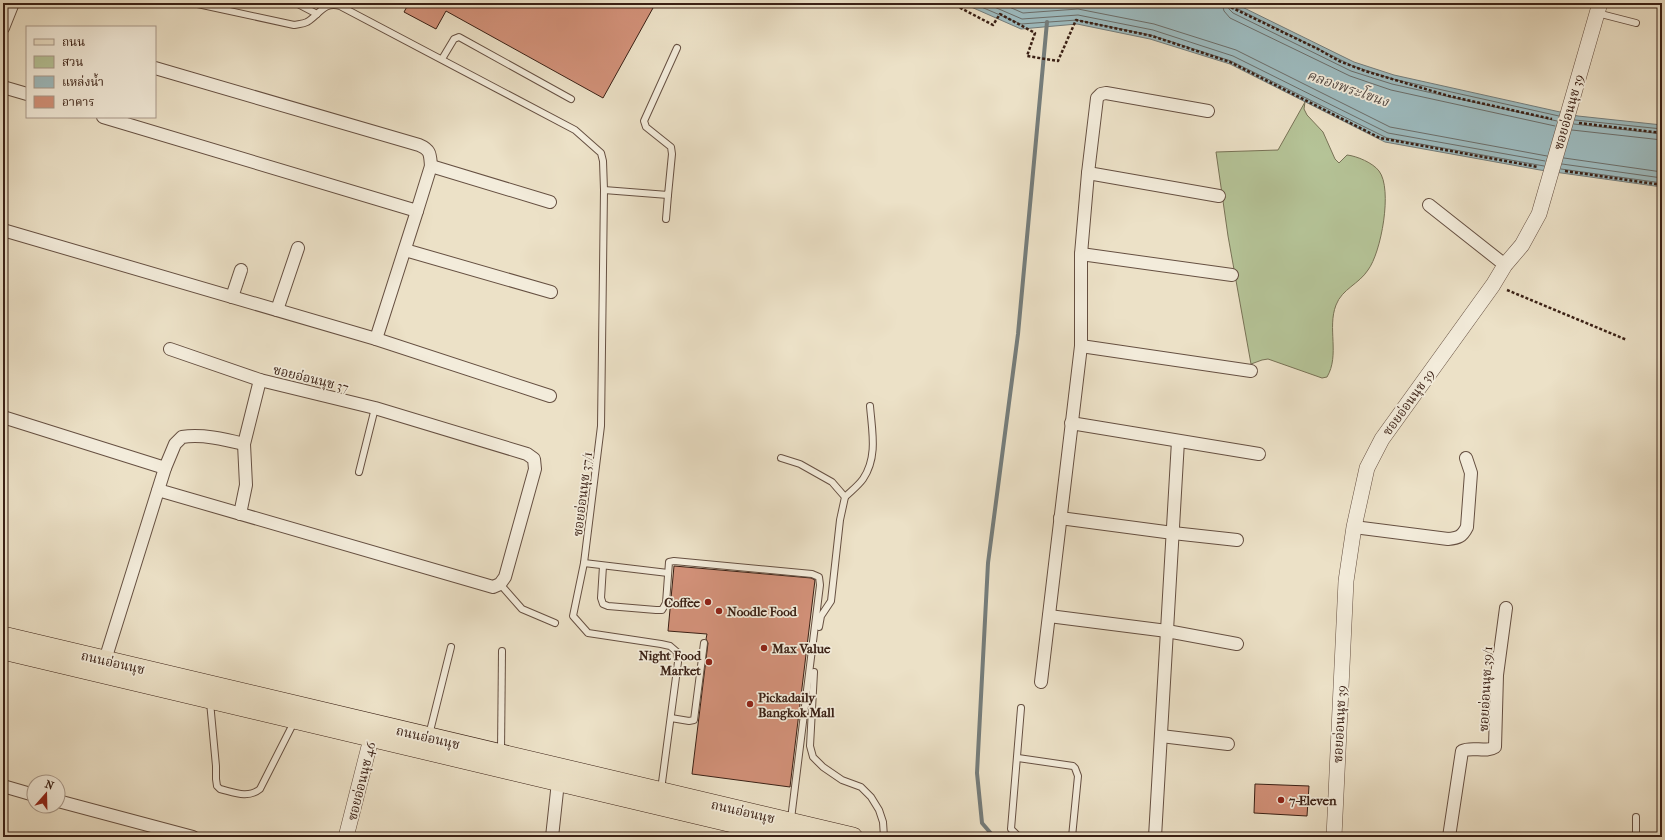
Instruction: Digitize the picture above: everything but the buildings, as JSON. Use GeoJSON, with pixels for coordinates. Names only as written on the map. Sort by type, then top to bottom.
{"type":"FeatureCollection","features":[{"type":"Feature","properties":{"kind":"main road","name":"ถนนอ่อนนุช"},"geometry":{"type":"LineString","coordinates":[[3,636],[105,660],[210,692]]}},
{"type":"Feature","properties":{"kind":"main road","name":"ถนนอ่อนนุช"},"geometry":{"type":"LineString","coordinates":[[3,650],[210,692],[791,830],[847,836]]}},
{"type":"Feature","properties":{"kind":"main road","name":"ถนนอ่อนนุช"},"geometry":{"type":"LineString","coordinates":[[374,731],[428,737],[500,754],[559,775],[661,792],[791,830]]}},
{"type":"Feature","properties":{"kind":"street"},"geometry":{"type":"LineString","coordinates":[[3,28],[13,3]]}},
{"type":"Feature","properties":{"kind":"street","name":"ซอยอ่อนนุช 39"},"geometry":{"type":"LineString","coordinates":[[1334,837],[1346,581],[1354,528],[1367,468],[1382,439],[1493,285],[1505,264],[1522,245],[1539,214],[1598,8]]}},
{"type":"Feature","properties":{"kind":"street"},"geometry":{"type":"LineString","coordinates":[[156,68],[426,148],[430,154],[431,166],[376,339]]}},
{"type":"Feature","properties":{"kind":"street"},"geometry":{"type":"LineString","coordinates":[[3,87],[26,94]]}},
{"type":"Feature","properties":{"kind":"street"},"geometry":{"type":"LineString","coordinates":[[1041,682],[1081,346],[1081,254],[1095,104],[1097,98],[1101,94],[1106,93],[1208,111]]}},
{"type":"Feature","properties":{"kind":"street"},"geometry":{"type":"LineString","coordinates":[[119,119],[417,211]]}},
{"type":"Feature","properties":{"kind":"street"},"geometry":{"type":"LineString","coordinates":[[431,166],[550,202]]}},
{"type":"Feature","properties":{"kind":"street"},"geometry":{"type":"LineString","coordinates":[[1088,173],[1219,196]]}},
{"type":"Feature","properties":{"kind":"street"},"geometry":{"type":"LineString","coordinates":[[1430,205],[1505,264]]}},
{"type":"Feature","properties":{"kind":"street"},"geometry":{"type":"LineString","coordinates":[[3,230],[376,339],[550,396]]}},
{"type":"Feature","properties":{"kind":"street"},"geometry":{"type":"LineString","coordinates":[[276,310],[298,248]]}},
{"type":"Feature","properties":{"kind":"street"},"geometry":{"type":"LineString","coordinates":[[405,250],[551,292]]}},
{"type":"Feature","properties":{"kind":"street"},"geometry":{"type":"LineString","coordinates":[[1081,254],[1232,274]]}},
{"type":"Feature","properties":{"kind":"street"},"geometry":{"type":"LineString","coordinates":[[232,297],[241,270]]}},
{"type":"Feature","properties":{"kind":"street"},"geometry":{"type":"LineString","coordinates":[[1081,346],[1251,371]]}},
{"type":"Feature","properties":{"kind":"street"},"geometry":{"type":"LineString","coordinates":[[170,349],[260,380]]}},
{"type":"Feature","properties":{"kind":"street","name":"ซอยอ่อนนุช 37"},"geometry":{"type":"LineString","coordinates":[[240,514],[246,485],[244,444],[260,380],[374,408],[527,454],[534,459],[535,469],[505,577],[500,584]]}},
{"type":"Feature","properties":{"kind":"street"},"geometry":{"type":"LineString","coordinates":[[3,417],[165,468]]}},
{"type":"Feature","properties":{"kind":"street"},"geometry":{"type":"LineString","coordinates":[[1071,423],[1259,454]]}},
{"type":"Feature","properties":{"kind":"street"},"geometry":{"type":"LineString","coordinates":[[105,660],[165,468],[175,444],[182,437],[189,436],[226,439],[244,444]]}},
{"type":"Feature","properties":{"kind":"street"},"geometry":{"type":"LineString","coordinates":[[1155,837],[1178,441]]}},
{"type":"Feature","properties":{"kind":"street"},"geometry":{"type":"LineString","coordinates":[[1354,528],[1448,539],[1459,538],[1463,535],[1467,527],[1471,473],[1466,458]]}},
{"type":"Feature","properties":{"kind":"street"},"geometry":{"type":"LineString","coordinates":[[158,490],[493,587],[500,584]]}},
{"type":"Feature","properties":{"kind":"street"},"geometry":{"type":"LineString","coordinates":[[1060,518],[1237,540]]}},
{"type":"Feature","properties":{"kind":"street","name":"ซอยอ่อนนุช 39/1"},"geometry":{"type":"LineString","coordinates":[[1449,837],[1462,751],[1467,748],[1492,750],[1495,747],[1497,675],[1506,608]]}},
{"type":"Feature","properties":{"kind":"street"},"geometry":{"type":"LineString","coordinates":[[1049,616],[1167,631],[1237,644]]}},
{"type":"Feature","properties":{"kind":"street","name":"ซอยอ่อนนุช 46"},"geometry":{"type":"LineString","coordinates":[[346,837],[374,731]]}},
{"type":"Feature","properties":{"kind":"street"},"geometry":{"type":"LineString","coordinates":[[1161,736],[1228,744]]}},
{"type":"Feature","properties":{"kind":"street"},"geometry":{"type":"LineString","coordinates":[[552,837],[559,775]]}},
{"type":"Feature","properties":{"kind":"street"},"geometry":{"type":"LineString","coordinates":[[3,786],[26,792]]}},
{"type":"Feature","properties":{"kind":"street"},"geometry":{"type":"LineString","coordinates":[[66,803],[193,837]]}},
{"type":"Feature","properties":{"kind":"lane","name":"ซอยอ่อนนุช 37/1"},"geometry":{"type":"LineString","coordinates":[[193,3],[294,25],[306,23],[327,6],[334,4],[340,6],[574,130],[601,152],[603,161],[604,190],[601,426],[584,563],[573,616],[579,625],[588,633],[661,644],[670,646],[677,652],[678,662],[661,792]]}},
{"type":"Feature","properties":{"kind":"lane"},"geometry":{"type":"LineString","coordinates":[[296,3],[317,14]]}},
{"type":"Feature","properties":{"kind":"lane"},"geometry":{"type":"LineString","coordinates":[[1598,8],[1636,23]]}},
{"type":"Feature","properties":{"kind":"lane"},"geometry":{"type":"LineString","coordinates":[[442,59],[454,39],[459,37],[571,99]]}},
{"type":"Feature","properties":{"kind":"lane"},"geometry":{"type":"LineString","coordinates":[[666,219],[672,154],[671,147],[646,127],[644,121],[677,48]]}},
{"type":"Feature","properties":{"kind":"lane"},"geometry":{"type":"LineString","coordinates":[[604,190],[668,195]]}},
{"type":"Feature","properties":{"kind":"lane"},"geometry":{"type":"LineString","coordinates":[[870,406],[874,444],[872,458],[862,480],[845,497],[840,520],[831,601],[821,616],[817,637],[812,690],[810,746],[813,757],[823,766],[842,780],[861,787],[871,797],[880,810],[883,822],[884,837]]}},
{"type":"Feature","properties":{"kind":"lane"},"geometry":{"type":"LineString","coordinates":[[359,472],[374,408]]}},
{"type":"Feature","properties":{"kind":"lane"},"geometry":{"type":"LineString","coordinates":[[781,458],[800,464],[832,482],[845,497]]}},
{"type":"Feature","properties":{"kind":"lane"},"geometry":{"type":"LineString","coordinates":[[603,566],[603,604],[608,606],[662,610],[666,603],[669,562],[674,561],[820,576],[791,830]]}},
{"type":"Feature","properties":{"kind":"lane"},"geometry":{"type":"LineString","coordinates":[[584,563],[668,572]]}},
{"type":"Feature","properties":{"kind":"lane"},"geometry":{"type":"LineString","coordinates":[[500,584],[522,610],[556,623]]}},
{"type":"Feature","properties":{"kind":"lane"},"geometry":{"type":"LineString","coordinates":[[671,718],[689,721],[694,720],[704,643]]}},
{"type":"Feature","properties":{"kind":"lane"},"geometry":{"type":"LineString","coordinates":[[428,737],[451,647]]}},
{"type":"Feature","properties":{"kind":"lane"},"geometry":{"type":"LineString","coordinates":[[500,754],[502,651]]}},
{"type":"Feature","properties":{"kind":"lane"},"geometry":{"type":"LineString","coordinates":[[210,692],[216,779],[217,786],[220,789],[247,795],[254,794],[260,789],[299,713]]}},
{"type":"Feature","properties":{"kind":"lane"},"geometry":{"type":"LineString","coordinates":[[1019,837],[1011,829],[1021,708]]}},
{"type":"Feature","properties":{"kind":"lane"},"geometry":{"type":"LineString","coordinates":[[1018,758],[1073,766],[1075,768],[1078,776],[1072,837]]}},
{"type":"Feature","properties":{"kind":"lane"},"geometry":{"type":"LineString","coordinates":[[1636,817],[1636,837]]}},
{"type":"Feature","properties":{"kind":"path"},"geometry":{"type":"LineString","coordinates":[[951,3],[993,25],[1000,14],[1035,33],[1027,56],[1058,61],[1076,20],[1152,36],[1230,62],[1380,138],[1544,168]]}},
{"type":"Feature","properties":{"kind":"path"},"geometry":{"type":"LineString","coordinates":[[1222,3],[1340,61],[1365,71],[1449,96],[1559,120]]}},
{"type":"Feature","properties":{"kind":"path"},"geometry":{"type":"LineString","coordinates":[[1572,122],[1662,133]]}},
{"type":"Feature","properties":{"kind":"path"},"geometry":{"type":"LineString","coordinates":[[1559,170],[1662,185]]}},
{"type":"Feature","properties":{"kind":"path"},"geometry":{"type":"LineString","coordinates":[[1493,285],[1627,340]]}},
{"type":"Feature","properties":{"kind":"green space"},"geometry":{"type":"Polygon","coordinates":[[[1305,102],[1304,109],[1307,115],[1323,132],[1335,159],[1339,163],[1347,155],[1360,158],[1373,165],[1379,171],[1383,180],[1385,192],[1384,221],[1373,262],[1364,275],[1342,295],[1336,305],[1333,323],[1333,360],[1327,377],[1322,378],[1268,359],[1251,364],[1228,236],[1216,152],[1278,150],[1305,102]]]}},
{"type":"Feature","properties":{"kind":"water","name":"คลองพระโขนง"},"geometry":{"type":"Polygon","coordinates":[[[962,3],[1234,3],[1354,62],[1394,75],[1578,116],[1662,125],[1662,187],[1540,170],[1385,142],[1230,64],[1150,39],[1077,24],[1021,29],[962,3]]]}},
{"type":"Feature","properties":{"kind":"waterway"},"geometry":{"type":"LineString","coordinates":[[994,837],[982,823],[977,773],[988,563],[1018,334],[1047,22]]}},
{"type":"Feature","properties":{"kind":"place","name":"Coffee"},"geometry":{"type":"Point","coordinates":[708,602]}},
{"type":"Feature","properties":{"kind":"place","name":"Noodle Food"},"geometry":{"type":"Point","coordinates":[719,611]}},
{"type":"Feature","properties":{"kind":"place","name":"Max Value"},"geometry":{"type":"Point","coordinates":[764,648]}},
{"type":"Feature","properties":{"kind":"place","name":"Night Food Market"},"geometry":{"type":"Point","coordinates":[709,662]}},
{"type":"Feature","properties":{"kind":"place","name":"Pickadaily Bangkok Mall"},"geometry":{"type":"Point","coordinates":[750,704]}},
{"type":"Feature","properties":{"kind":"place","name":"7-Eleven"},"geometry":{"type":"Point","coordinates":[1281,800]}}]}
